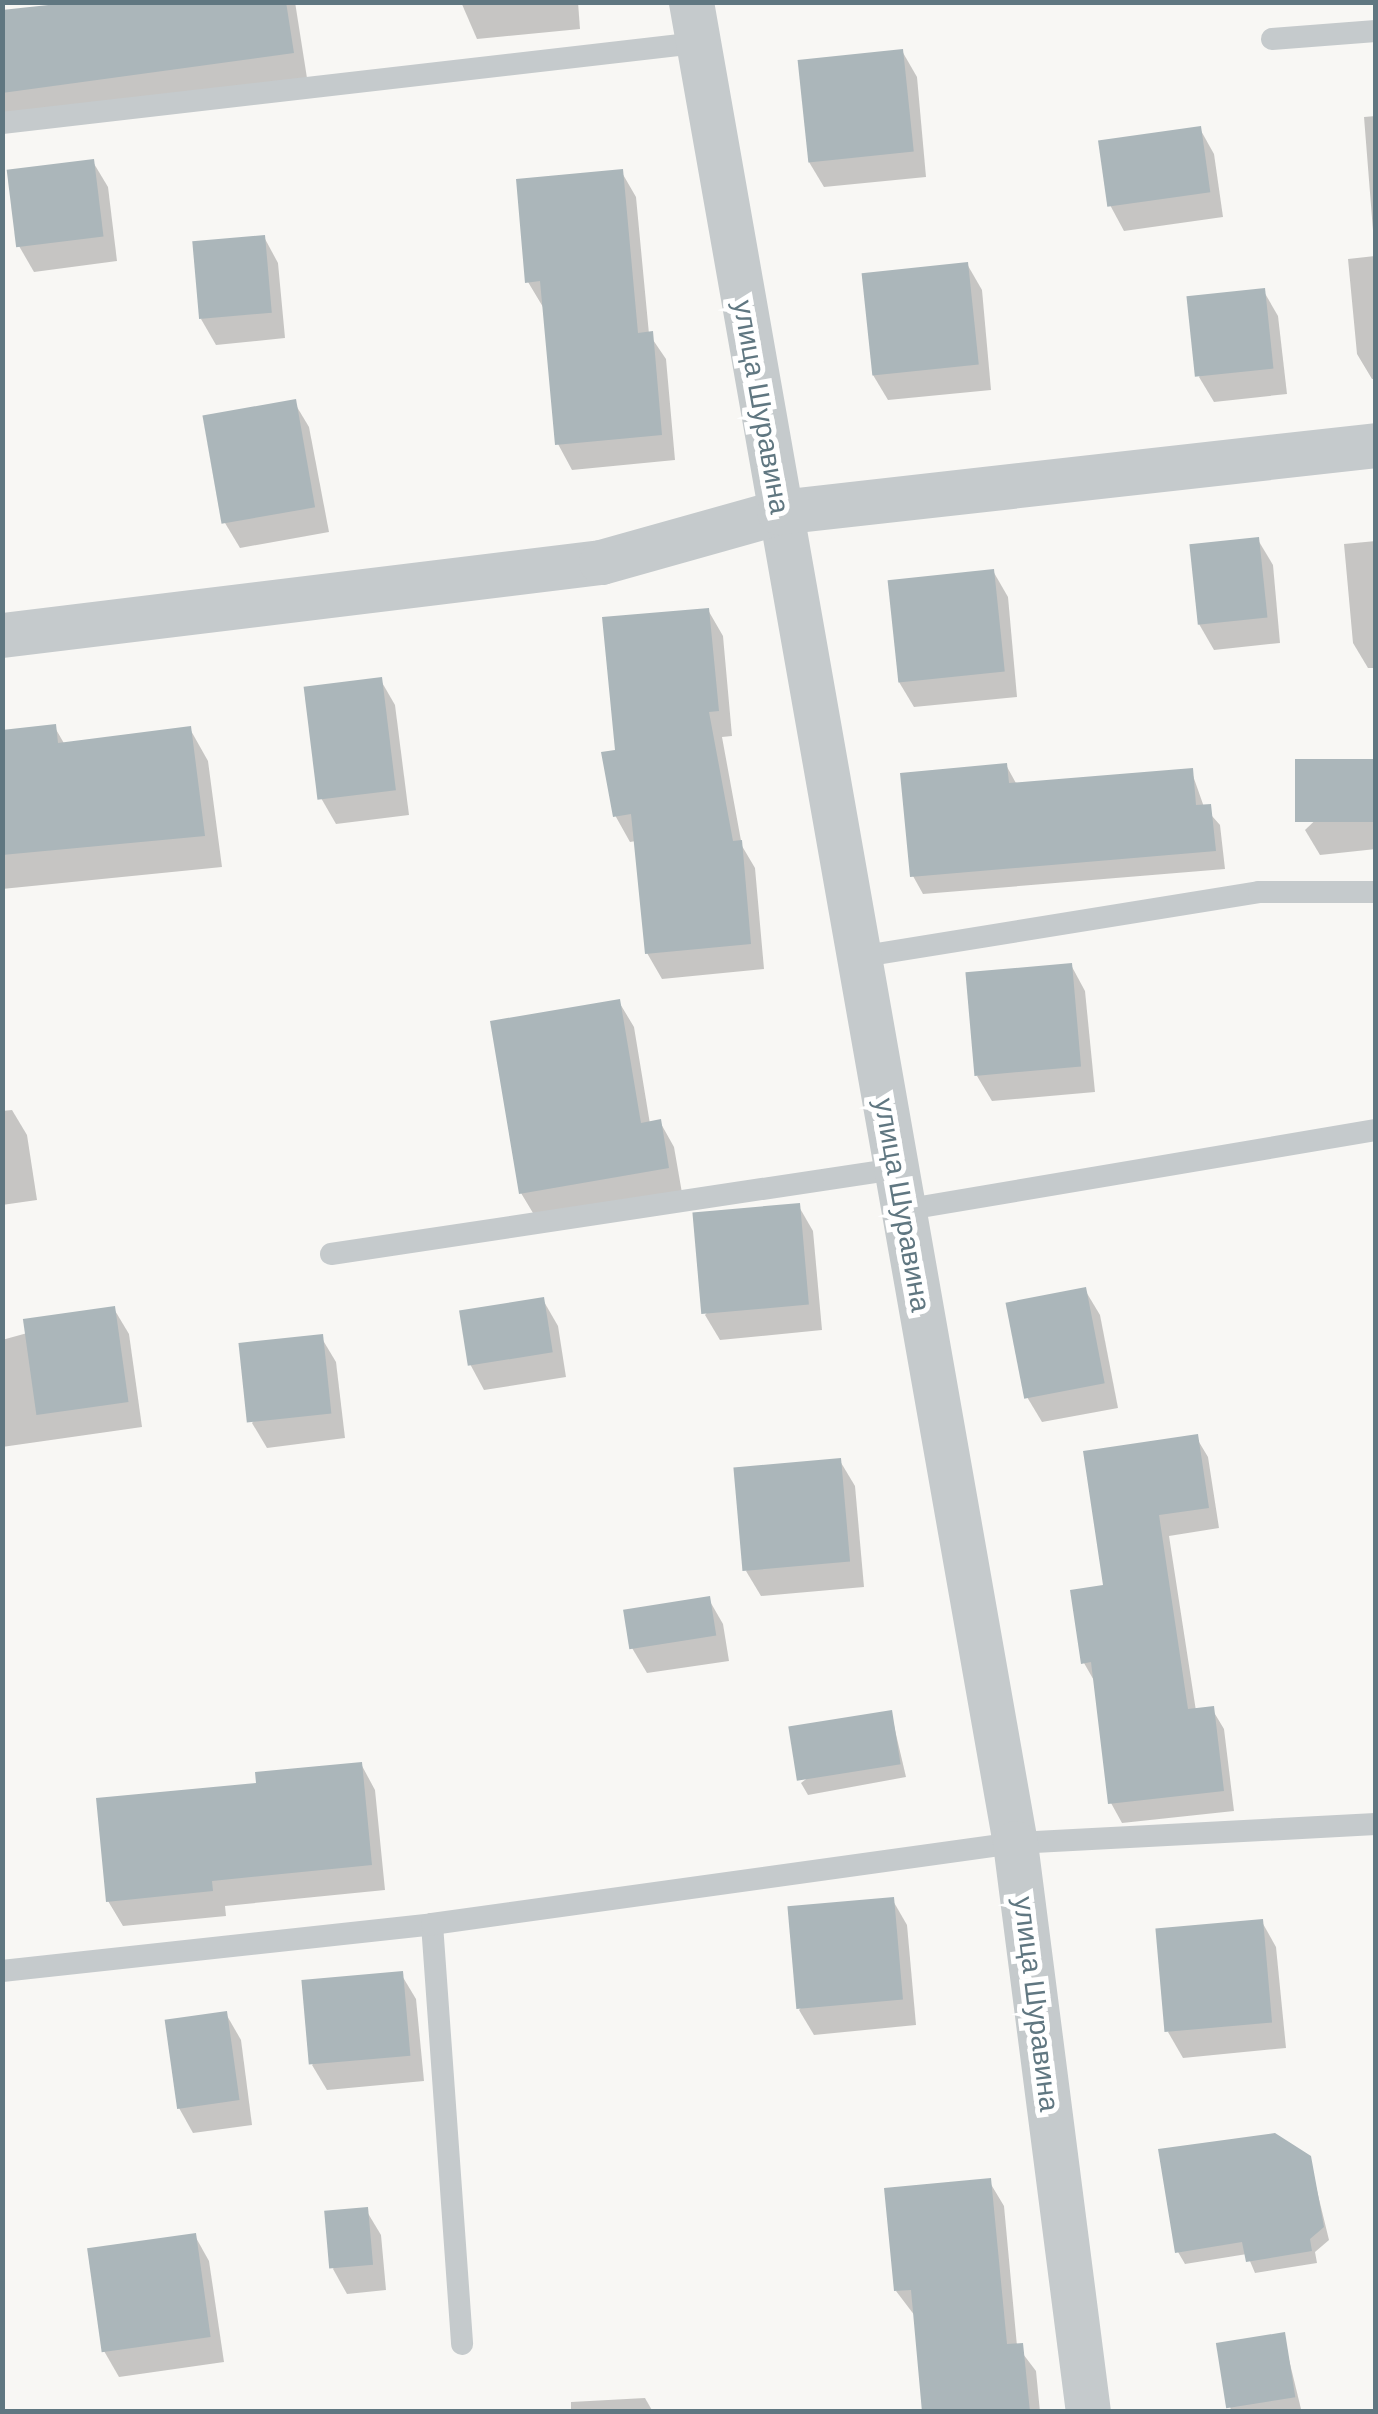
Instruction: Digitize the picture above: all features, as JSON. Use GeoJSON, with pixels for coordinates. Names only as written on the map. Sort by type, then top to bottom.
{"type":"FeatureCollection","features":[{"type":"Feature","properties":{"kind":"street","name":"улица Шуравина"},"geometry":{"type":"LineString","coordinates":[[694,22],[1015,1843],[1088,2412]]}},
{"type":"Feature","properties":{"kind":"street"},"geometry":{"type":"LineString","coordinates":[[2,635],[601,562],[779,512],[1376,446]]}},
{"type":"Feature","properties":{"kind":"lane"},"geometry":{"type":"LineString","coordinates":[[2,123],[694,22]]}},
{"type":"Feature","properties":{"kind":"lane"},"geometry":{"type":"LineString","coordinates":[[1272,39],[1376,31]]}},
{"type":"Feature","properties":{"kind":"lane"},"geometry":{"type":"LineString","coordinates":[[858,956],[1259,892],[1376,892]]}},
{"type":"Feature","properties":{"kind":"lane"},"geometry":{"type":"LineString","coordinates":[[331,1254],[899,1190],[1376,1130]]}},
{"type":"Feature","properties":{"kind":"lane"},"geometry":{"type":"LineString","coordinates":[[2,1971],[432,1924],[1015,1843],[1376,1824]]}},
{"type":"Feature","properties":{"kind":"lane"},"geometry":{"type":"LineString","coordinates":[[432,1924],[462,2344]]}},
{"type":"Feature","properties":{"kind":"building"},"geometry":{"type":"Polygon","coordinates":[[[76,2],[286,2],[294,53],[2,93],[2,10],[76,2]]]}},
{"type":"Feature","properties":{"kind":"building"},"geometry":{"type":"Polygon","coordinates":[[[903,49],[914,151],[808,163],[798,60],[903,49]]]}},
{"type":"Feature","properties":{"kind":"building"},"geometry":{"type":"Polygon","coordinates":[[[1201,126],[1210,192],[1107,207],[1098,140],[1201,126]]]}},
{"type":"Feature","properties":{"kind":"building"},"geometry":{"type":"Polygon","coordinates":[[[94,159],[104,236],[16,247],[7,170],[94,159]]]}},
{"type":"Feature","properties":{"kind":"building"},"geometry":{"type":"Polygon","coordinates":[[[623,169],[638,333],[653,331],[662,435],[555,445],[540,281],[525,283],[516,179],[623,169]]]}},
{"type":"Feature","properties":{"kind":"building"},"geometry":{"type":"Polygon","coordinates":[[[265,235],[272,313],[199,319],[192,241],[265,235]]]}},
{"type":"Feature","properties":{"kind":"building"},"geometry":{"type":"Polygon","coordinates":[[[968,262],[979,364],[872,376],[862,273],[968,262]]]}},
{"type":"Feature","properties":{"kind":"building"},"geometry":{"type":"Polygon","coordinates":[[[1265,288],[1273,369],[1195,377],[1186,296],[1265,288]]]}},
{"type":"Feature","properties":{"kind":"building"},"geometry":{"type":"Polygon","coordinates":[[[296,399],[315,507],[222,524],[202,415],[296,399]]]}},
{"type":"Feature","properties":{"kind":"building"},"geometry":{"type":"Polygon","coordinates":[[[1259,537],[1267,618],[1198,625],[1189,544],[1259,537]]]}},
{"type":"Feature","properties":{"kind":"building"},"geometry":{"type":"Polygon","coordinates":[[[994,569],[1005,671],[898,683],[888,580],[994,569]]]}},
{"type":"Feature","properties":{"kind":"building"},"geometry":{"type":"Polygon","coordinates":[[[709,608],[719,711],[709,712],[733,841],[742,840],[751,944],[645,954],[631,814],[613,817],[601,752],[615,750],[602,617],[709,608]]]}},
{"type":"Feature","properties":{"kind":"building"},"geometry":{"type":"Polygon","coordinates":[[[382,677],[396,790],[317,800],[304,687],[382,677]]]}},
{"type":"Feature","properties":{"kind":"building"},"geometry":{"type":"Polygon","coordinates":[[[56,724],[58,743],[191,726],[205,836],[2,855],[2,730],[56,724]]]}},
{"type":"Feature","properties":{"kind":"building"},"geometry":{"type":"Polygon","coordinates":[[[1295,759],[1376,759],[1376,822],[1295,822],[1295,759]]]}},
{"type":"Feature","properties":{"kind":"building"},"geometry":{"type":"Polygon","coordinates":[[[1007,763],[1009,783],[1193,768],[1196,805],[1211,804],[1216,851],[910,877],[900,773],[1007,763]]]}},
{"type":"Feature","properties":{"kind":"building"},"geometry":{"type":"Polygon","coordinates":[[[1072,963],[1081,1067],[974,1076],[965,972],[1072,963]]]}},
{"type":"Feature","properties":{"kind":"building"},"geometry":{"type":"Polygon","coordinates":[[[620,999],[641,1123],[661,1119],[669,1168],[519,1194],[490,1021],[620,999]]]}},
{"type":"Feature","properties":{"kind":"building"},"geometry":{"type":"Polygon","coordinates":[[[800,1203],[809,1305],[701,1314],[692,1212],[800,1203]]]}},
{"type":"Feature","properties":{"kind":"building"},"geometry":{"type":"Polygon","coordinates":[[[1086,1287],[1105,1383],[1024,1399],[1006,1303],[1086,1287]]]}},
{"type":"Feature","properties":{"kind":"building"},"geometry":{"type":"Polygon","coordinates":[[[544,1297],[553,1352],[468,1366],[459,1310],[544,1297]]]}},
{"type":"Feature","properties":{"kind":"building"},"geometry":{"type":"Polygon","coordinates":[[[115,1306],[128,1402],[36,1415],[23,1319],[115,1306]]]}},
{"type":"Feature","properties":{"kind":"building"},"geometry":{"type":"Polygon","coordinates":[[[323,1334],[331,1414],[247,1422],[238,1343],[323,1334]]]}},
{"type":"Feature","properties":{"kind":"building"},"geometry":{"type":"Polygon","coordinates":[[[1198,1434],[1209,1508],[1159,1515],[1188,1709],[1214,1706],[1224,1791],[1108,1804],[1091,1662],[1081,1664],[1070,1590],[1103,1585],[1083,1451],[1198,1434]]]}},
{"type":"Feature","properties":{"kind":"building"},"geometry":{"type":"Polygon","coordinates":[[[841,1458],[850,1562],[742,1571],[733,1467],[841,1458]]]}},
{"type":"Feature","properties":{"kind":"building"},"geometry":{"type":"Polygon","coordinates":[[[710,1596],[716,1636],[629,1649],[623,1610],[710,1596]]]}},
{"type":"Feature","properties":{"kind":"building"},"geometry":{"type":"Polygon","coordinates":[[[892,1710],[901,1764],[797,1781],[788,1726],[892,1710]]]}},
{"type":"Feature","properties":{"kind":"building"},"geometry":{"type":"Polygon","coordinates":[[[362,1762],[372,1865],[212,1881],[213,1891],[106,1902],[96,1798],[256,1783],[255,1772],[362,1762]]]}},
{"type":"Feature","properties":{"kind":"building"},"geometry":{"type":"Polygon","coordinates":[[[894,1897],[903,2000],[796,2009],[787,1906],[894,1897]]]}},
{"type":"Feature","properties":{"kind":"building"},"geometry":{"type":"Polygon","coordinates":[[[1263,1919],[1272,2023],[1164,2032],[1155,1928],[1263,1919]]]}},
{"type":"Feature","properties":{"kind":"building"},"geometry":{"type":"Polygon","coordinates":[[[403,1971],[410,2056],[309,2065],[301,1980],[403,1971]]]}},
{"type":"Feature","properties":{"kind":"building"},"geometry":{"type":"Polygon","coordinates":[[[227,2011],[240,2100],[177,2109],[165,2020],[227,2011]]]}},
{"type":"Feature","properties":{"kind":"building"},"geometry":{"type":"Polygon","coordinates":[[[1275,2133],[1311,2156],[1324,2227],[1310,2239],[1312,2251],[1246,2262],[1242,2242],[1175,2253],[1158,2149],[1275,2133]]]}},
{"type":"Feature","properties":{"kind":"building"},"geometry":{"type":"Polygon","coordinates":[[[991,2178],[1007,2344],[1023,2343],[1030,2412],[922,2412],[911,2290],[894,2291],[884,2188],[991,2178]]]}},
{"type":"Feature","properties":{"kind":"building"},"geometry":{"type":"Polygon","coordinates":[[[368,2207],[373,2265],[329,2269],[324,2211],[368,2207]]]}},
{"type":"Feature","properties":{"kind":"building"},"geometry":{"type":"Polygon","coordinates":[[[196,2233],[211,2337],[102,2352],[87,2248],[196,2233]]]}},
{"type":"Feature","properties":{"kind":"building"},"geometry":{"type":"Polygon","coordinates":[[[1285,2332],[1295,2397],[1226,2408],[1216,2343],[1285,2332]]]}}]}
